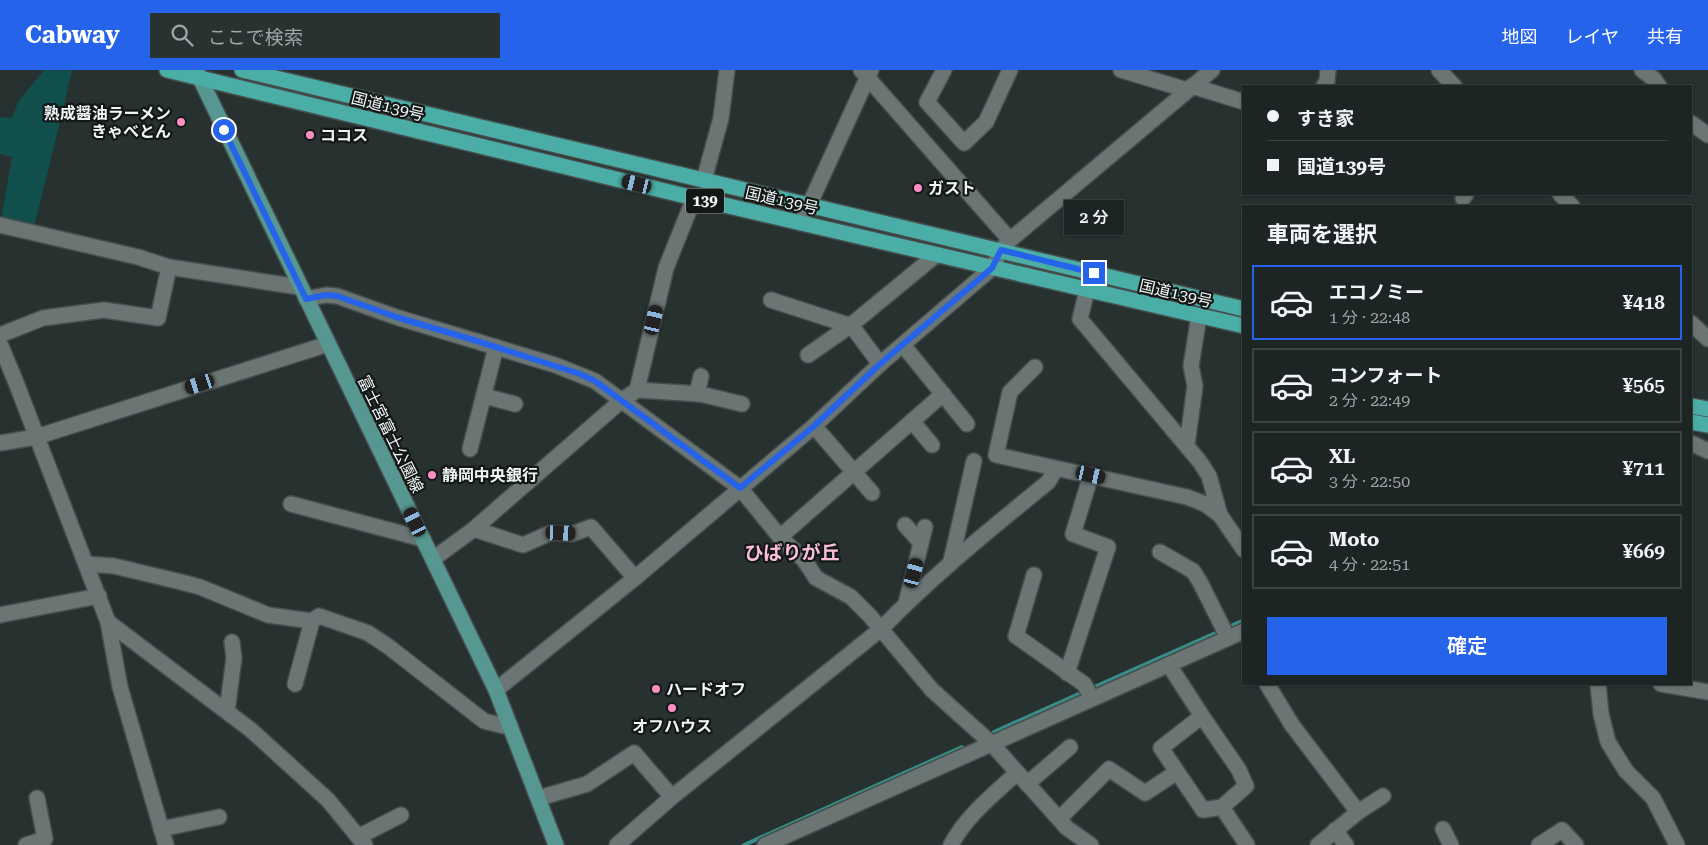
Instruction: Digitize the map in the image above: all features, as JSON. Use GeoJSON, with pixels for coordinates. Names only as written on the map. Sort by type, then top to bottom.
{"type":"FeatureCollection","features":[{"type":"Feature","properties":{"kind":"highway","name":"国道139号"},"geometry":{"type":"LineString","coordinates":[[167,70],[198,74],[694,198],[1242,326]]}},
{"type":"Feature","properties":{"kind":"highway","name":"国道139号"},"geometry":{"type":"LineString","coordinates":[[242,70],[808,204],[1006,245],[1242,308]]}},
{"type":"Feature","properties":{"kind":"highway"},"geometry":{"type":"LineString","coordinates":[[1692,406],[1708,409]]}},
{"type":"Feature","properties":{"kind":"main road","name":"富士宮富士公園線"},"geometry":{"type":"LineString","coordinates":[[198,74],[496,690],[556,845]]}},
{"type":"Feature","properties":{"kind":"street"},"geometry":{"type":"LineString","coordinates":[[704,180],[721,118],[727,70]]}},
{"type":"Feature","properties":{"kind":"street"},"geometry":{"type":"LineString","coordinates":[[944,70],[927,102],[964,143],[986,122],[1010,70]]}},
{"type":"Feature","properties":{"kind":"street"},"geometry":{"type":"LineString","coordinates":[[1121,70],[1242,101]]}},
{"type":"Feature","properties":{"kind":"street"},"geometry":{"type":"LineString","coordinates":[[496,690],[635,578],[814,426],[880,364],[992,268],[1006,245],[1212,70]]}},
{"type":"Feature","properties":{"kind":"street"},"geometry":{"type":"LineString","coordinates":[[1325,85],[1328,70]]}},
{"type":"Feature","properties":{"kind":"street"},"geometry":{"type":"LineString","coordinates":[[1438,70],[1453,85]]}},
{"type":"Feature","properties":{"kind":"street"},"geometry":{"type":"LineString","coordinates":[[1642,70],[1658,85]]}},
{"type":"Feature","properties":{"kind":"street"},"geometry":{"type":"LineString","coordinates":[[801,223],[866,72],[1006,245]]}},
{"type":"Feature","properties":{"kind":"street"},"geometry":{"type":"LineString","coordinates":[[1692,124],[1708,135]]}},
{"type":"Feature","properties":{"kind":"street"},"geometry":{"type":"LineString","coordinates":[[1561,195],[1571,205]]}},
{"type":"Feature","properties":{"kind":"street"},"geometry":{"type":"LineString","coordinates":[[637,390],[666,268],[694,198]]}},
{"type":"Feature","properties":{"kind":"street"},"geometry":{"type":"LineString","coordinates":[[0,225],[138,257],[168,267],[303,293],[337,296],[396,317],[580,374],[595,381],[740,488],[780,537],[804,560],[816,578],[851,597],[882,629],[932,690],[991,743],[1067,828],[1083,843]]}},
{"type":"Feature","properties":{"kind":"street"},"geometry":{"type":"LineString","coordinates":[[808,355],[851,325],[936,255]]}},
{"type":"Feature","properties":{"kind":"street"},"geometry":{"type":"LineString","coordinates":[[0,335],[43,318],[104,310],[158,318],[168,267]]}},
{"type":"Feature","properties":{"kind":"street"},"geometry":{"type":"LineString","coordinates":[[1087,290],[1080,319],[1186,445],[1209,476],[1220,515],[1242,547]]}},
{"type":"Feature","properties":{"kind":"street"},"geometry":{"type":"LineString","coordinates":[[770,300],[851,325],[880,364]]}},
{"type":"Feature","properties":{"kind":"street"},"geometry":{"type":"LineString","coordinates":[[1186,445],[1195,386],[1191,366],[1199,316]]}},
{"type":"Feature","properties":{"kind":"street"},"geometry":{"type":"LineString","coordinates":[[1692,324],[1708,339]]}},
{"type":"Feature","properties":{"kind":"street"},"geometry":{"type":"LineString","coordinates":[[0,344],[108,622],[120,687],[166,845]]}},
{"type":"Feature","properties":{"kind":"street"},"geometry":{"type":"LineString","coordinates":[[0,443],[36,437],[328,344]]}},
{"type":"Feature","properties":{"kind":"street"},"geometry":{"type":"LineString","coordinates":[[903,345],[968,424]]}},
{"type":"Feature","properties":{"kind":"street"},"geometry":{"type":"LineString","coordinates":[[470,449],[496,347]]}},
{"type":"Feature","properties":{"kind":"street"},"geometry":{"type":"LineString","coordinates":[[1035,367],[1010,392],[996,455],[1186,497],[1205,504],[1220,515]]}},
{"type":"Feature","properties":{"kind":"street"},"geometry":{"type":"LineString","coordinates":[[697,394],[701,376]]}},
{"type":"Feature","properties":{"kind":"street"},"geometry":{"type":"LineString","coordinates":[[433,559],[474,529],[621,401],[637,390],[697,394],[742,404]]}},
{"type":"Feature","properties":{"kind":"street"},"geometry":{"type":"LineString","coordinates":[[780,537],[943,394]]}},
{"type":"Feature","properties":{"kind":"street"},"geometry":{"type":"LineString","coordinates":[[484,396],[515,404]]}},
{"type":"Feature","properties":{"kind":"street"},"geometry":{"type":"LineString","coordinates":[[912,422],[932,445]]}},
{"type":"Feature","properties":{"kind":"street"},"geometry":{"type":"LineString","coordinates":[[814,426],[872,493]]}},
{"type":"Feature","properties":{"kind":"street"},"geometry":{"type":"LineString","coordinates":[[1692,443],[1708,451]]}},
{"type":"Feature","properties":{"kind":"street"},"geometry":{"type":"LineString","coordinates":[[951,561],[974,462]]}},
{"type":"Feature","properties":{"kind":"street"},"geometry":{"type":"LineString","coordinates":[[617,845],[672,797],[882,629],[906,603],[951,561],[1048,482],[1056,469]]}},
{"type":"Feature","properties":{"kind":"street"},"geometry":{"type":"LineString","coordinates":[[1067,673],[1108,547],[1073,534],[1091,475]]}},
{"type":"Feature","properties":{"kind":"street"},"geometry":{"type":"LineString","coordinates":[[291,504],[423,540]]}},
{"type":"Feature","properties":{"kind":"street"},"geometry":{"type":"LineString","coordinates":[[905,525],[921,543]]}},
{"type":"Feature","properties":{"kind":"street"},"geometry":{"type":"LineString","coordinates":[[474,529],[523,545],[550,533],[572,534],[591,527],[635,578]]}},
{"type":"Feature","properties":{"kind":"street"},"geometry":{"type":"LineString","coordinates":[[906,603],[925,527]]}},
{"type":"Feature","properties":{"kind":"street"},"geometry":{"type":"LineString","coordinates":[[765,845],[991,743],[1089,693],[1170,665],[1233,634],[1193,571],[1160,552]]}},
{"type":"Feature","properties":{"kind":"street"},"geometry":{"type":"LineString","coordinates":[[86,564],[114,566],[181,582],[200,587],[268,615],[312,621]]}},
{"type":"Feature","properties":{"kind":"street"},"geometry":{"type":"LineString","coordinates":[[1034,575],[1016,636],[1067,673],[1089,693]]}},
{"type":"Feature","properties":{"kind":"street"},"geometry":{"type":"LineString","coordinates":[[0,616],[99,596]]}},
{"type":"Feature","properties":{"kind":"street"},"geometry":{"type":"LineString","coordinates":[[295,684],[312,621],[319,616],[368,633],[389,647],[484,721],[504,726],[510,725]]}},
{"type":"Feature","properties":{"kind":"street"},"geometry":{"type":"LineString","coordinates":[[108,622],[227,711],[328,800],[362,841],[401,815]]}},
{"type":"Feature","properties":{"kind":"street"},"geometry":{"type":"LineString","coordinates":[[227,711],[234,658],[232,642]]}},
{"type":"Feature","properties":{"kind":"street"},"geometry":{"type":"LineString","coordinates":[[1170,665],[1239,770],[1246,786],[1222,807],[1203,810],[1161,748],[1202,716]]}},
{"type":"Feature","properties":{"kind":"street"},"geometry":{"type":"LineString","coordinates":[[1268,685],[1292,726],[1358,812]]}},
{"type":"Feature","properties":{"kind":"street"},"geometry":{"type":"LineString","coordinates":[[1598,685],[1601,714],[1608,742],[1626,771],[1653,798],[1677,845]]}},
{"type":"Feature","properties":{"kind":"street"},"geometry":{"type":"LineString","coordinates":[[1679,685],[1708,692]]}},
{"type":"Feature","properties":{"kind":"street"},"geometry":{"type":"LineString","coordinates":[[951,845],[957,833],[974,814],[1022,778],[1070,747]]}},
{"type":"Feature","properties":{"kind":"street"},"geometry":{"type":"LineString","coordinates":[[539,798],[587,784],[634,753],[672,797]]}},
{"type":"Feature","properties":{"kind":"street"},"geometry":{"type":"LineString","coordinates":[[1059,819],[1109,769],[1145,793],[1177,772]]}},
{"type":"Feature","properties":{"kind":"street"},"geometry":{"type":"LineString","coordinates":[[1318,845],[1358,812],[1383,796]]}},
{"type":"Feature","properties":{"kind":"street"},"geometry":{"type":"LineString","coordinates":[[26,845],[45,839],[37,798]]}},
{"type":"Feature","properties":{"kind":"street"},"geometry":{"type":"LineString","coordinates":[[1222,807],[1247,845]]}},
{"type":"Feature","properties":{"kind":"street"},"geometry":{"type":"LineString","coordinates":[[161,829],[219,817]]}},
{"type":"Feature","properties":{"kind":"street"},"geometry":{"type":"LineString","coordinates":[[1443,829],[1452,845]]}},
{"type":"Feature","properties":{"kind":"street"},"geometry":{"type":"LineString","coordinates":[[1335,830],[1346,845]]}},
{"type":"Feature","properties":{"kind":"street"},"geometry":{"type":"LineString","coordinates":[[1540,845],[1562,830],[1576,845]]}},
{"type":"Feature","properties":{"kind":"shaded area"},"geometry":{"type":"Polygon","coordinates":[[[44,70],[72,71],[34,227],[1,219],[12,157],[0,154],[0,117],[12,118],[18,102],[44,70]]]}},
{"type":"Feature","properties":{"kind":"waterway"},"geometry":{"type":"LineString","coordinates":[[1226,628],[1242,621]]}},
{"type":"Feature","properties":{"kind":"waterway"},"geometry":{"type":"LineString","coordinates":[[1092,688],[1220,631]]}},
{"type":"Feature","properties":{"kind":"waterway"},"geometry":{"type":"LineString","coordinates":[[994,732],[1083,692]]}},
{"type":"Feature","properties":{"kind":"waterway"},"geometry":{"type":"LineString","coordinates":[[744,845],[962,747]]}},
{"type":"Feature","properties":{"kind":"place","name":"熟成醤油ラーメン きゃべとん"},"geometry":{"type":"Point","coordinates":[181,122]}},
{"type":"Feature","properties":{"kind":"place","name":"ココス"},"geometry":{"type":"Point","coordinates":[310,135]}},
{"type":"Feature","properties":{"kind":"place","name":"ガスト"},"geometry":{"type":"Point","coordinates":[918,188]}},
{"type":"Feature","properties":{"kind":"place","name":"静岡中央銀行"},"geometry":{"type":"Point","coordinates":[432,475]}},
{"type":"Feature","properties":{"kind":"place","name":"ハードオフ"},"geometry":{"type":"Point","coordinates":[656,689]}},
{"type":"Feature","properties":{"kind":"place","name":"オフハウス"},"geometry":{"type":"Point","coordinates":[672,708]}},
{"type":"Feature","properties":{"kind":"district","name":"ひばりが丘"},"geometry":{"type":"Point","coordinates":[792,552]}},
{"type":"Feature","properties":{"kind":"route"},"geometry":{"type":"LineString","coordinates":[[224,130],[306,299],[326,295],[337,296],[396,317],[580,374],[595,381],[740,488],[814,426],[880,364],[992,268],[1001,250],[1094,273]]}}]}
